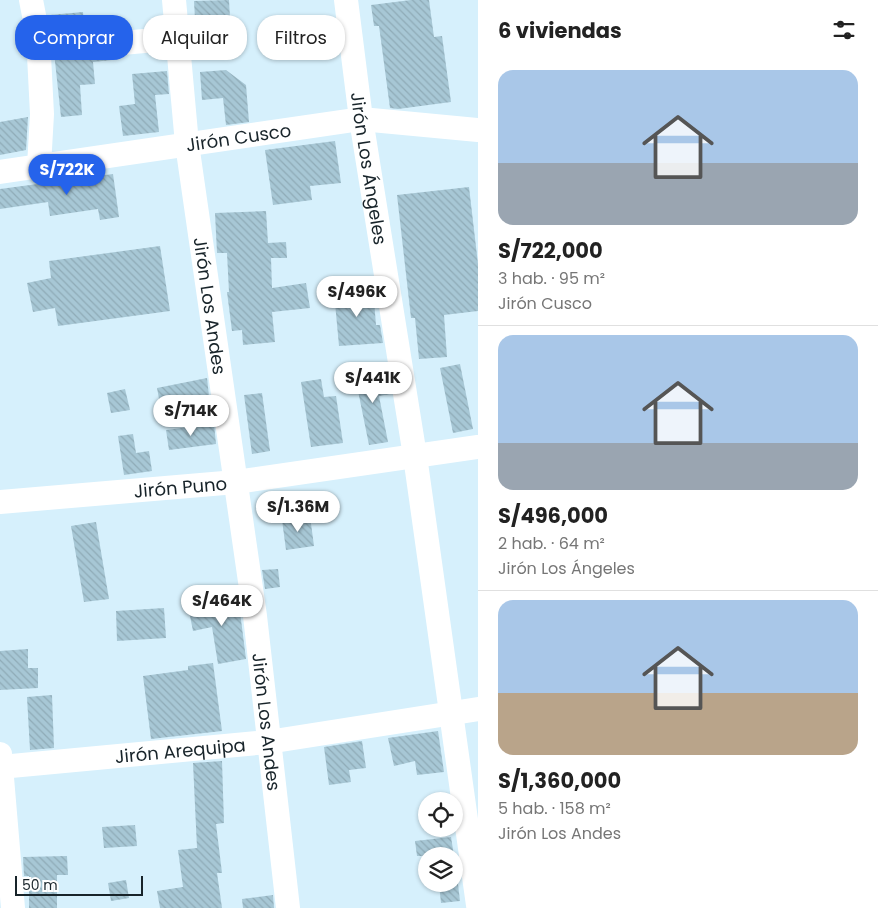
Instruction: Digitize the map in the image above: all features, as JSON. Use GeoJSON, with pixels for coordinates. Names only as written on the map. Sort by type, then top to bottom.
{"type":"FeatureCollection","features":[{"type":"Feature","properties":{"kind":"street"},"geometry":{"type":"LineString","coordinates":[[31,0],[38,36],[42,114],[38,166]]}},
{"type":"Feature","properties":{"kind":"street","name":"Jirón Los Andes"},"geometry":{"type":"LineString","coordinates":[[174,0],[176,15]]}},
{"type":"Feature","properties":{"kind":"street","name":"Jirón Los Ángeles"},"geometry":{"type":"LineString","coordinates":[[346,0],[361,119],[415,456],[452,713]]}},
{"type":"Feature","properties":{"kind":"street","name":"Jirón Los Andes"},"geometry":{"type":"LineString","coordinates":[[180,60],[187,144],[256,624],[288,908]]}},
{"type":"Feature","properties":{"kind":"street","name":"Jirón Cusco"},"geometry":{"type":"LineString","coordinates":[[0,172],[361,119],[478,130]]}},
{"type":"Feature","properties":{"kind":"street","name":"Jirón Puno"},"geometry":{"type":"LineString","coordinates":[[0,502],[236,482],[478,447]]}},
{"type":"Feature","properties":{"kind":"street","name":"Jirón Arequipa"},"geometry":{"type":"LineString","coordinates":[[1,763],[268,742],[478,709]]}},
{"type":"Feature","properties":{"kind":"street"},"geometry":{"type":"LineString","coordinates":[[452,713],[478,905]]}},
{"type":"Feature","properties":{"kind":"street"},"geometry":{"type":"LineString","coordinates":[[1,763],[13,908]]}},
{"type":"Feature","properties":{"kind":"building"},"geometry":{"type":"Polygon","coordinates":[[[229,0],[230,15],[195,15],[194,1],[229,0]]]}},
{"type":"Feature","properties":{"kind":"building"},"geometry":{"type":"Polygon","coordinates":[[[411,0],[429,0],[434,37],[442,36],[451,102],[398,109],[390,108],[379,26],[374,26],[371,5],[411,0]]]}},
{"type":"Feature","properties":{"kind":"building"},"geometry":{"type":"Polygon","coordinates":[[[83,12],[83,15],[50,15],[83,12]]]}},
{"type":"Feature","properties":{"kind":"building"},"geometry":{"type":"Polygon","coordinates":[[[55,60],[112,60],[93,62],[95,84],[80,85],[82,115],[61,117],[55,60]]]}},
{"type":"Feature","properties":{"kind":"building"},"geometry":{"type":"Polygon","coordinates":[[[226,70],[246,85],[249,122],[226,125],[223,98],[202,100],[200,72],[226,70]]]}},
{"type":"Feature","properties":{"kind":"building"},"geometry":{"type":"Polygon","coordinates":[[[167,71],[169,94],[155,95],[159,132],[123,136],[119,106],[135,104],[132,74],[167,71]]]}},
{"type":"Feature","properties":{"kind":"building"},"geometry":{"type":"Polygon","coordinates":[[[28,117],[26,150],[0,155],[0,122],[28,117]]]}},
{"type":"Feature","properties":{"kind":"building"},"geometry":{"type":"Polygon","coordinates":[[[335,141],[341,183],[310,186],[312,200],[273,205],[265,150],[335,141]]]}},
{"type":"Feature","properties":{"kind":"building"},"geometry":{"type":"Polygon","coordinates":[[[113,174],[119,217],[100,220],[98,209],[50,216],[48,202],[0,209],[0,189],[113,174]]]}},
{"type":"Feature","properties":{"kind":"building"},"geometry":{"type":"Polygon","coordinates":[[[469,187],[478,264],[478,311],[444,315],[447,357],[419,359],[415,318],[411,318],[397,195],[469,187]]]}},
{"type":"Feature","properties":{"kind":"building"},"geometry":{"type":"Polygon","coordinates":[[[266,211],[268,243],[286,242],[287,258],[271,258],[272,288],[306,283],[310,308],[272,312],[275,342],[243,345],[242,330],[232,331],[227,292],[229,292],[227,253],[217,253],[215,213],[266,211]]]}},
{"type":"Feature","properties":{"kind":"building"},"geometry":{"type":"Polygon","coordinates":[[[160,246],[170,311],[58,326],[55,308],[33,312],[27,283],[51,278],[49,261],[160,246]]]}},
{"type":"Feature","properties":{"kind":"building"},"geometry":{"type":"Polygon","coordinates":[[[373,288],[376,325],[380,325],[383,343],[339,346],[334,292],[373,288]]]}},
{"type":"Feature","properties":{"kind":"building"},"geometry":{"type":"Polygon","coordinates":[[[460,364],[473,429],[453,433],[440,368],[460,364]]]}},
{"type":"Feature","properties":{"kind":"building"},"geometry":{"type":"Polygon","coordinates":[[[386,370],[390,394],[379,396],[388,442],[369,445],[355,376],[386,370]]]}},
{"type":"Feature","properties":{"kind":"building"},"geometry":{"type":"Polygon","coordinates":[[[207,378],[209,396],[160,404],[157,388],[207,378]]]}},
{"type":"Feature","properties":{"kind":"building"},"geometry":{"type":"Polygon","coordinates":[[[321,379],[324,397],[336,396],[343,443],[311,447],[301,382],[321,379]]]}},
{"type":"Feature","properties":{"kind":"building"},"geometry":{"type":"Polygon","coordinates":[[[125,389],[130,410],[111,413],[107,393],[125,389]]]}},
{"type":"Feature","properties":{"kind":"building"},"geometry":{"type":"Polygon","coordinates":[[[262,393],[270,451],[252,454],[244,395],[262,393]]]}},
{"type":"Feature","properties":{"kind":"building"},"geometry":{"type":"Polygon","coordinates":[[[214,424],[216,444],[169,450],[166,430],[214,424]]]}},
{"type":"Feature","properties":{"kind":"building"},"geometry":{"type":"Polygon","coordinates":[[[133,434],[136,453],[149,451],[152,471],[124,475],[118,436],[133,434]]]}},
{"type":"Feature","properties":{"kind":"building"},"geometry":{"type":"Polygon","coordinates":[[[310,516],[314,546],[286,550],[282,520],[310,516]]]}},
{"type":"Feature","properties":{"kind":"building"},"geometry":{"type":"Polygon","coordinates":[[[96,522],[109,599],[84,602],[71,526],[96,522]]]}},
{"type":"Feature","properties":{"kind":"building"},"geometry":{"type":"Polygon","coordinates":[[[278,569],[280,587],[265,589],[262,570],[278,569]]]}},
{"type":"Feature","properties":{"kind":"building"},"geometry":{"type":"Polygon","coordinates":[[[238,596],[246,659],[218,664],[212,627],[193,631],[188,606],[238,596]]]}},
{"type":"Feature","properties":{"kind":"building"},"geometry":{"type":"Polygon","coordinates":[[[164,608],[166,638],[117,641],[116,611],[164,608]]]}},
{"type":"Feature","properties":{"kind":"building"},"geometry":{"type":"Polygon","coordinates":[[[28,649],[28,668],[38,668],[38,688],[0,690],[0,651],[28,649]]]}},
{"type":"Feature","properties":{"kind":"building"},"geometry":{"type":"Polygon","coordinates":[[[213,663],[222,731],[151,739],[143,676],[188,670],[188,666],[213,663]]]}},
{"type":"Feature","properties":{"kind":"building"},"geometry":{"type":"Polygon","coordinates":[[[52,695],[54,748],[30,750],[27,697],[52,695]]]}},
{"type":"Feature","properties":{"kind":"building"},"geometry":{"type":"Polygon","coordinates":[[[438,731],[444,772],[417,775],[415,761],[394,766],[388,738],[438,731]]]}},
{"type":"Feature","properties":{"kind":"building"},"geometry":{"type":"Polygon","coordinates":[[[362,741],[366,768],[349,770],[351,782],[329,785],[324,747],[362,741]]]}},
{"type":"Feature","properties":{"kind":"building"},"geometry":{"type":"Polygon","coordinates":[[[222,761],[224,823],[216,824],[222,873],[217,873],[222,908],[160,908],[157,891],[183,887],[178,850],[197,848],[193,763],[222,761]]]}},
{"type":"Feature","properties":{"kind":"building"},"geometry":{"type":"Polygon","coordinates":[[[135,825],[137,846],[104,848],[102,827],[135,825]]]}},
{"type":"Feature","properties":{"kind":"building"},"geometry":{"type":"Polygon","coordinates":[[[451,837],[453,847],[418,847],[417,856],[415,841],[451,837]]]}},
{"type":"Feature","properties":{"kind":"building"},"geometry":{"type":"Polygon","coordinates":[[[67,856],[68,875],[57,875],[57,908],[29,908],[29,876],[24,876],[23,857],[67,856]]]}},
{"type":"Feature","properties":{"kind":"building"},"geometry":{"type":"Polygon","coordinates":[[[126,880],[129,898],[111,901],[108,883],[126,880]]]}},
{"type":"Feature","properties":{"kind":"building"},"geometry":{"type":"Polygon","coordinates":[[[440,892],[459,892],[460,901],[441,903],[440,892]]]}},
{"type":"Feature","properties":{"kind":"building"},"geometry":{"type":"Polygon","coordinates":[[[273,895],[274,908],[243,908],[242,899],[273,895]]]}}]}
